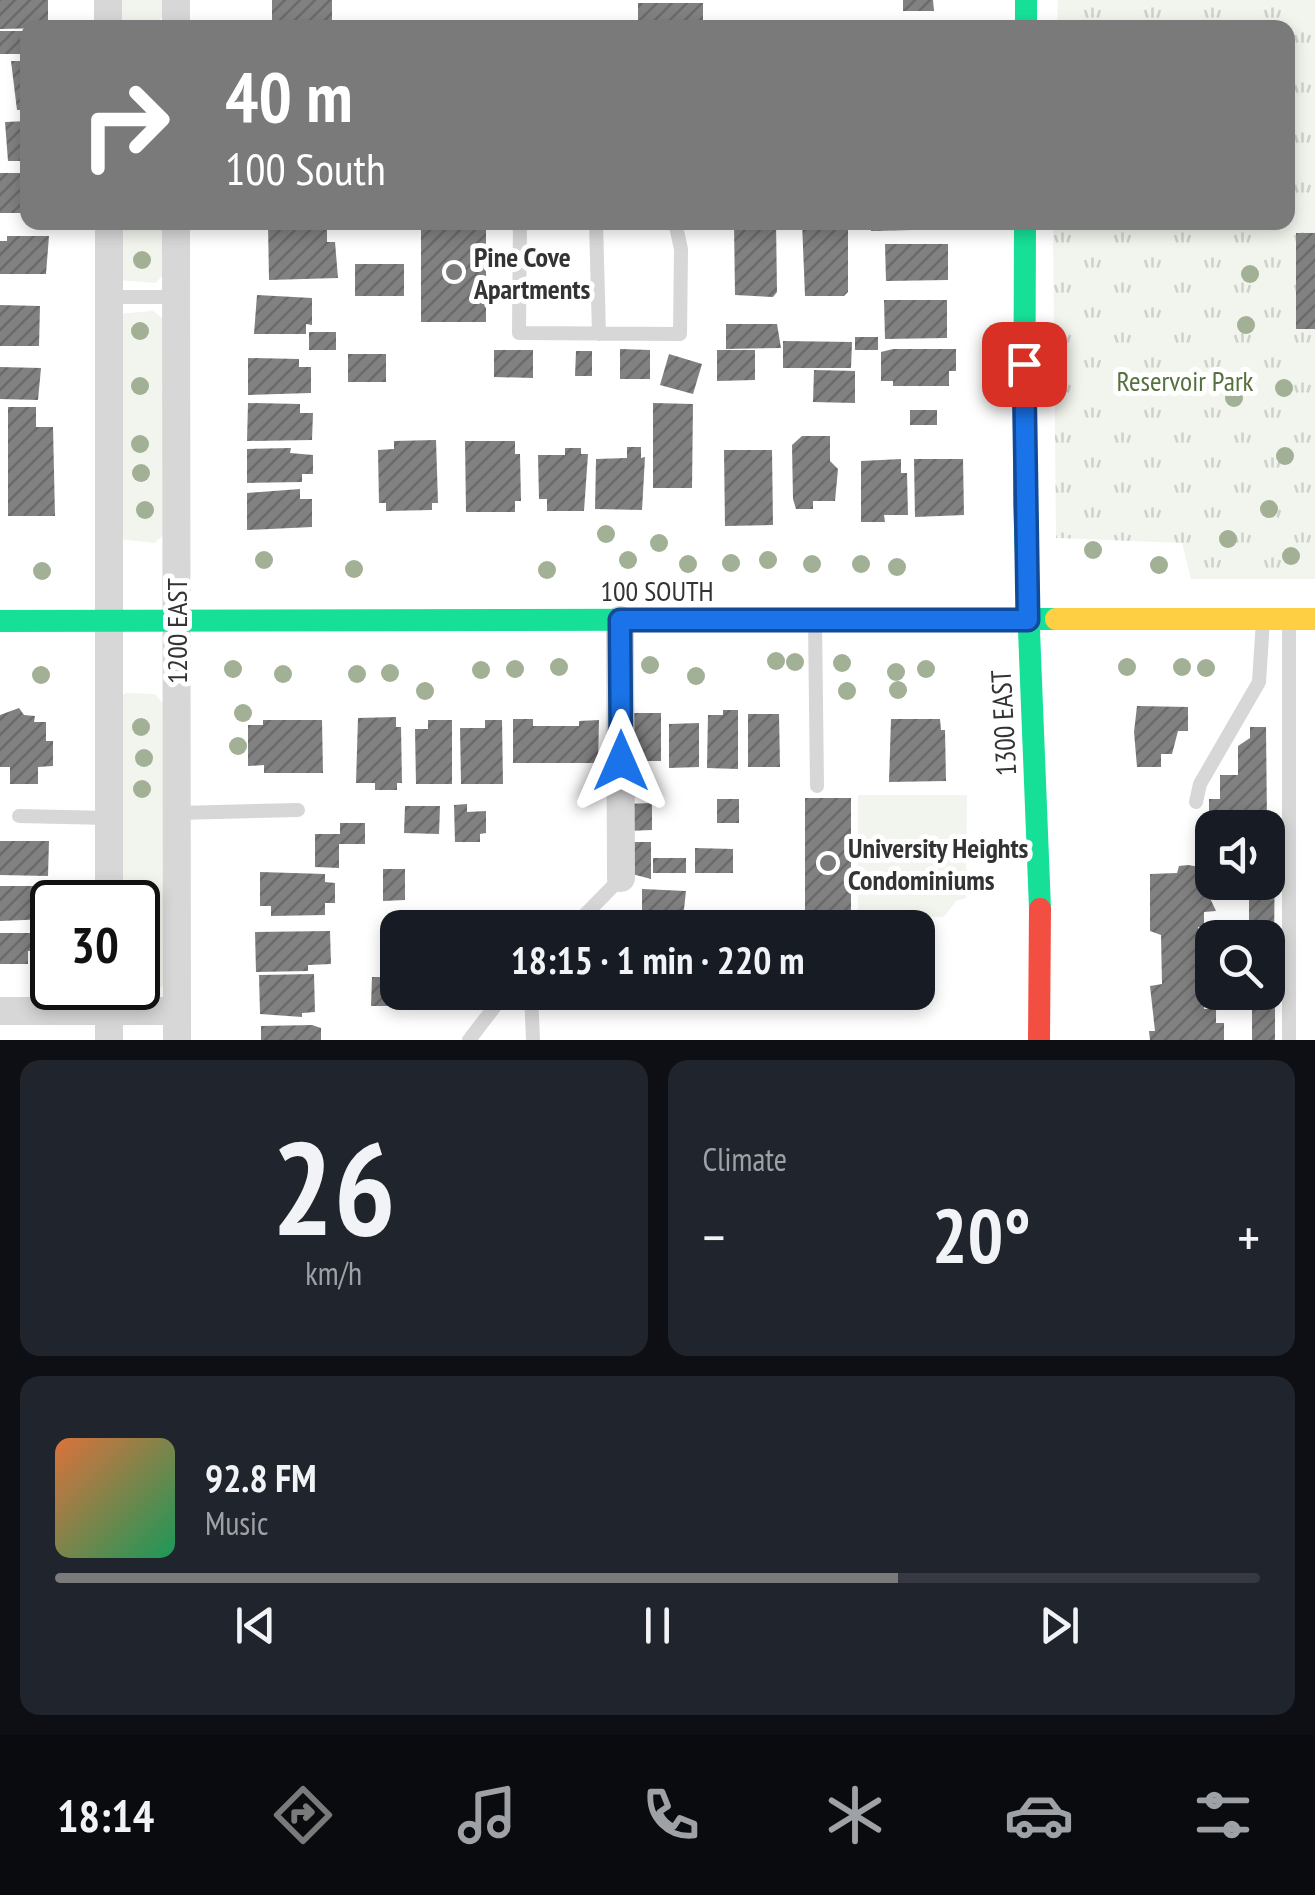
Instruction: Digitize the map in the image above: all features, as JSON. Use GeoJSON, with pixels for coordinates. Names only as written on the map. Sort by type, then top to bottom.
{"type":"FeatureCollection","features":[{"type":"Feature","properties":{"kind":"main road","name":"1300 EAST"},"geometry":{"type":"LineString","coordinates":[[1025,230],[1028,620],[1040,856],[1039,1040]]}},
{"type":"Feature","properties":{"kind":"main road","name":"100 SOUTH"},"geometry":{"type":"LineString","coordinates":[[0,622],[1315,619]]}},
{"type":"Feature","properties":{"kind":"street"},"geometry":{"type":"LineString","coordinates":[[109,230],[109,880]]}},
{"type":"Feature","properties":{"kind":"street","name":"1200 EAST"},"geometry":{"type":"LineString","coordinates":[[176,230],[177,1040]]}},
{"type":"Feature","properties":{"kind":"street"},"geometry":{"type":"LineString","coordinates":[[620,620],[621,878]]}},
{"type":"Feature","properties":{"kind":"street"},"geometry":{"type":"LineString","coordinates":[[0,1011],[30,1008]]}},
{"type":"Feature","properties":{"kind":"street"},"geometry":{"type":"LineString","coordinates":[[160,1008],[177,1011]]}},
{"type":"Feature","properties":{"kind":"street"},"geometry":{"type":"LineString","coordinates":[[109,1010],[109,1040]]}},
{"type":"Feature","properties":{"kind":"lane"},"geometry":{"type":"LineString","coordinates":[[520,230],[519,333],[680,334],[676,230]]}},
{"type":"Feature","properties":{"kind":"lane"},"geometry":{"type":"LineString","coordinates":[[596,230],[599,334]]}},
{"type":"Feature","properties":{"kind":"lane"},"geometry":{"type":"LineString","coordinates":[[109,297],[176,297]]}},
{"type":"Feature","properties":{"kind":"lane"},"geometry":{"type":"LineString","coordinates":[[1196,802],[1200,784],[1259,682],[1263,619]]}},
{"type":"Feature","properties":{"kind":"lane"},"geometry":{"type":"LineString","coordinates":[[1289,619],[1289,1040]]}},
{"type":"Feature","properties":{"kind":"lane"},"geometry":{"type":"LineString","coordinates":[[815,620],[816,786]]}},
{"type":"Feature","properties":{"kind":"lane"},"geometry":{"type":"LineString","coordinates":[[177,813],[298,810]]}},
{"type":"Feature","properties":{"kind":"lane"},"geometry":{"type":"LineString","coordinates":[[18,816],[109,818]]}},
{"type":"Feature","properties":{"kind":"lane"},"geometry":{"type":"LineString","coordinates":[[590,910],[621,878]]}},
{"type":"Feature","properties":{"kind":"lane"},"geometry":{"type":"LineString","coordinates":[[469,1040],[492,1010]]}},
{"type":"Feature","properties":{"kind":"lane"},"geometry":{"type":"LineString","coordinates":[[532,1010],[533,1040]]}},
{"type":"Feature","properties":{"kind":"green space"},"geometry":{"type":"Polygon","coordinates":[[[116,0],[164,0],[164,15],[159,20],[119,20],[116,0]]]}},
{"type":"Feature","properties":{"kind":"green space","name":"Reservoir Park"},"geometry":{"type":"Polygon","coordinates":[[[1058,0],[1315,0],[1315,579],[1191,579],[1182,543],[1056,538],[1053,230],[1295,230],[1295,20],[1057,20],[1058,0]]]}},
{"type":"Feature","properties":{"kind":"green space"},"geometry":{"type":"Polygon","coordinates":[[[115,230],[165,230],[165,272],[156,283],[119,280],[115,230]]]}},
{"type":"Feature","properties":{"kind":"green space"},"geometry":{"type":"Polygon","coordinates":[[[153,311],[165,320],[164,534],[155,543],[119,539],[119,314],[153,311]]]}},
{"type":"Feature","properties":{"kind":"green space"},"geometry":{"type":"Polygon","coordinates":[[[126,693],[155,694],[164,705],[164,984],[160,988],[160,880],[116,880],[120,697],[126,693]]]}},
{"type":"Feature","properties":{"kind":"green space"},"geometry":{"type":"Polygon","coordinates":[[[858,795],[967,795],[966,898],[956,901],[944,917],[935,917],[935,910],[858,910],[858,795]]]}},
{"type":"Feature","properties":{"kind":"building"},"geometry":{"type":"Polygon","coordinates":[[[0,0],[48,0],[48,20],[20,20],[20,29],[0,29],[0,0]]]}},
{"type":"Feature","properties":{"kind":"building"},"geometry":{"type":"Polygon","coordinates":[[[272,0],[332,0],[332,20],[272,20],[272,0]]]}},
{"type":"Feature","properties":{"kind":"building"},"geometry":{"type":"Polygon","coordinates":[[[903,0],[933,0],[934,11],[903,11],[903,0]]]}},
{"type":"Feature","properties":{"kind":"building"},"geometry":{"type":"Polygon","coordinates":[[[638,3],[703,3],[703,20],[638,20],[638,3]]]}},
{"type":"Feature","properties":{"kind":"building"},"geometry":{"type":"Polygon","coordinates":[[[0,31],[20,31],[20,54],[0,54],[0,31]]]}},
{"type":"Feature","properties":{"kind":"building"},"geometry":{"type":"Polygon","coordinates":[[[11,61],[20,61],[17,110],[11,61]]]}},
{"type":"Feature","properties":{"kind":"building"},"geometry":{"type":"Polygon","coordinates":[[[20,121],[20,161],[8,161],[5,122],[20,121]]]}},
{"type":"Feature","properties":{"kind":"building"},"geometry":{"type":"Polygon","coordinates":[[[0,173],[20,173],[20,213],[0,213],[0,173]]]}},
{"type":"Feature","properties":{"kind":"building"},"geometry":{"type":"Polygon","coordinates":[[[268,230],[327,230],[327,242],[335,242],[338,278],[269,280],[268,230]]]}},
{"type":"Feature","properties":{"kind":"building","name":"Pine Cove Apartments"},"geometry":{"type":"Polygon","coordinates":[[[421,230],[486,230],[486,322],[421,322],[421,230]]]}},
{"type":"Feature","properties":{"kind":"building"},"geometry":{"type":"Polygon","coordinates":[[[734,230],[776,230],[777,292],[773,297],[735,295],[734,230]]]}},
{"type":"Feature","properties":{"kind":"building"},"geometry":{"type":"Polygon","coordinates":[[[802,230],[848,230],[848,292],[844,296],[805,296],[802,230]]]}},
{"type":"Feature","properties":{"kind":"building"},"geometry":{"type":"Polygon","coordinates":[[[1296,233],[1315,233],[1315,329],[1296,329],[1296,233]]]}},
{"type":"Feature","properties":{"kind":"building"},"geometry":{"type":"Polygon","coordinates":[[[7,236],[49,236],[46,274],[0,274],[0,241],[7,241],[7,236]]]}},
{"type":"Feature","properties":{"kind":"building"},"geometry":{"type":"Polygon","coordinates":[[[885,244],[948,244],[948,280],[886,281],[885,244]]]}},
{"type":"Feature","properties":{"kind":"building"},"geometry":{"type":"Polygon","coordinates":[[[355,264],[404,264],[404,296],[355,296],[355,264]]]}},
{"type":"Feature","properties":{"kind":"building"},"geometry":{"type":"Polygon","coordinates":[[[257,295],[312,298],[312,325],[306,324],[306,334],[254,334],[257,295]]]}},
{"type":"Feature","properties":{"kind":"building"},"geometry":{"type":"Polygon","coordinates":[[[884,300],[947,300],[947,338],[885,339],[884,300]]]}},
{"type":"Feature","properties":{"kind":"building"},"geometry":{"type":"Polygon","coordinates":[[[0,305],[40,306],[39,346],[0,346],[0,305]]]}},
{"type":"Feature","properties":{"kind":"building"},"geometry":{"type":"Polygon","coordinates":[[[726,324],[777,324],[781,348],[726,349],[726,324]]]}},
{"type":"Feature","properties":{"kind":"building"},"geometry":{"type":"Polygon","coordinates":[[[309,332],[336,332],[336,350],[309,350],[309,332]]]}},
{"type":"Feature","properties":{"kind":"building"},"geometry":{"type":"Polygon","coordinates":[[[855,337],[878,337],[878,350],[855,350],[855,337]]]}},
{"type":"Feature","properties":{"kind":"building"},"geometry":{"type":"Polygon","coordinates":[[[783,341],[852,342],[851,368],[783,368],[783,341]]]}},
{"type":"Feature","properties":{"kind":"building"},"geometry":{"type":"Polygon","coordinates":[[[620,349],[650,350],[650,379],[620,379],[620,349]]]}},
{"type":"Feature","properties":{"kind":"building"},"geometry":{"type":"Polygon","coordinates":[[[956,349],[956,371],[949,371],[949,386],[893,386],[893,381],[881,381],[881,352],[956,349]]]}},
{"type":"Feature","properties":{"kind":"building"},"geometry":{"type":"Polygon","coordinates":[[[494,350],[533,350],[533,378],[494,377],[494,350]]]}},
{"type":"Feature","properties":{"kind":"building"},"geometry":{"type":"Polygon","coordinates":[[[717,350],[755,350],[755,380],[717,381],[717,350]]]}},
{"type":"Feature","properties":{"kind":"building"},"geometry":{"type":"Polygon","coordinates":[[[576,351],[592,351],[592,376],[575,376],[576,351]]]}},
{"type":"Feature","properties":{"kind":"building"},"geometry":{"type":"Polygon","coordinates":[[[348,354],[386,354],[386,382],[348,382],[348,354]]]}},
{"type":"Feature","properties":{"kind":"building"},"geometry":{"type":"Polygon","coordinates":[[[669,354],[702,364],[693,394],[660,385],[669,354]]]}},
{"type":"Feature","properties":{"kind":"building"},"geometry":{"type":"Polygon","coordinates":[[[248,358],[299,359],[299,367],[311,367],[311,393],[248,395],[248,358]]]}},
{"type":"Feature","properties":{"kind":"building"},"geometry":{"type":"Polygon","coordinates":[[[0,367],[41,368],[38,400],[0,399],[0,367]]]}},
{"type":"Feature","properties":{"kind":"building"},"geometry":{"type":"Polygon","coordinates":[[[814,370],[855,371],[855,403],[813,402],[814,370]]]}},
{"type":"Feature","properties":{"kind":"building"},"geometry":{"type":"Polygon","coordinates":[[[248,403],[300,404],[300,413],[313,413],[312,440],[247,441],[248,403]]]}},
{"type":"Feature","properties":{"kind":"building"},"geometry":{"type":"Polygon","coordinates":[[[653,403],[693,404],[692,488],[653,488],[653,403]]]}},
{"type":"Feature","properties":{"kind":"building"},"geometry":{"type":"Polygon","coordinates":[[[8,407],[36,407],[36,427],[53,427],[55,516],[8,516],[8,407]]]}},
{"type":"Feature","properties":{"kind":"building"},"geometry":{"type":"Polygon","coordinates":[[[910,410],[937,410],[937,425],[910,425],[910,410]]]}},
{"type":"Feature","properties":{"kind":"building"},"geometry":{"type":"Polygon","coordinates":[[[802,436],[830,436],[830,461],[838,469],[835,501],[813,501],[813,509],[796,509],[793,499],[792,445],[802,436]]]}},
{"type":"Feature","properties":{"kind":"building"},"geometry":{"type":"Polygon","coordinates":[[[436,440],[438,503],[432,503],[432,510],[386,511],[386,503],[379,503],[378,450],[394,449],[394,441],[436,440]]]}},
{"type":"Feature","properties":{"kind":"building"},"geometry":{"type":"Polygon","coordinates":[[[465,441],[515,441],[515,454],[520,454],[521,501],[515,501],[515,512],[466,512],[465,441]]]}},
{"type":"Feature","properties":{"kind":"building"},"geometry":{"type":"Polygon","coordinates":[[[627,447],[641,447],[641,458],[645,457],[642,510],[595,509],[596,459],[627,458],[627,447]]]}},
{"type":"Feature","properties":{"kind":"building"},"geometry":{"type":"Polygon","coordinates":[[[291,448],[290,453],[313,455],[313,474],[302,474],[302,482],[247,483],[247,449],[291,448]]]}},
{"type":"Feature","properties":{"kind":"building"},"geometry":{"type":"Polygon","coordinates":[[[565,448],[581,448],[581,454],[588,454],[584,511],[547,511],[547,499],[539,499],[538,455],[565,455],[565,448]]]}},
{"type":"Feature","properties":{"kind":"building"},"geometry":{"type":"Polygon","coordinates":[[[724,450],[772,450],[773,525],[725,526],[724,450]]]}},
{"type":"Feature","properties":{"kind":"building"},"geometry":{"type":"Polygon","coordinates":[[[901,459],[901,473],[907,473],[908,515],[884,515],[885,522],[861,522],[861,461],[901,459]]]}},
{"type":"Feature","properties":{"kind":"building"},"geometry":{"type":"Polygon","coordinates":[[[914,459],[963,459],[964,515],[915,517],[914,459]]]}},
{"type":"Feature","properties":{"kind":"building"},"geometry":{"type":"Polygon","coordinates":[[[300,489],[300,499],[312,499],[312,527],[247,530],[247,493],[300,489]]]}},
{"type":"Feature","properties":{"kind":"building"},"geometry":{"type":"Polygon","coordinates":[[[1137,706],[1188,707],[1188,731],[1178,731],[1172,754],[1161,754],[1161,767],[1137,767],[1137,706]]]}},
{"type":"Feature","properties":{"kind":"building"},"geometry":{"type":"Polygon","coordinates":[[[19,708],[24,715],[35,716],[34,722],[46,722],[46,741],[53,741],[53,766],[38,767],[38,784],[10,784],[10,767],[0,767],[0,715],[19,708]]]}},
{"type":"Feature","properties":{"kind":"building"},"geometry":{"type":"Polygon","coordinates":[[[723,710],[738,710],[738,769],[707,768],[708,715],[723,715],[723,710]]]}},
{"type":"Feature","properties":{"kind":"building"},"geometry":{"type":"Polygon","coordinates":[[[628,713],[661,713],[661,761],[628,761],[628,713]]]}},
{"type":"Feature","properties":{"kind":"building"},"geometry":{"type":"Polygon","coordinates":[[[748,714],[779,714],[780,767],[748,767],[748,714]]]}},
{"type":"Feature","properties":{"kind":"building"},"geometry":{"type":"Polygon","coordinates":[[[396,717],[396,727],[401,727],[402,783],[397,783],[397,790],[375,790],[375,783],[356,783],[358,718],[396,717]]]}},
{"type":"Feature","properties":{"kind":"building"},"geometry":{"type":"Polygon","coordinates":[[[513,719],[533,719],[533,726],[579,726],[579,721],[599,720],[598,763],[513,763],[513,719]]]}},
{"type":"Feature","properties":{"kind":"building"},"geometry":{"type":"Polygon","coordinates":[[[891,719],[940,719],[941,730],[945,730],[946,781],[889,782],[891,719]]]}},
{"type":"Feature","properties":{"kind":"building"},"geometry":{"type":"Polygon","coordinates":[[[263,720],[322,720],[323,773],[264,773],[264,765],[248,766],[248,725],[263,725],[263,720]]]}},
{"type":"Feature","properties":{"kind":"building"},"geometry":{"type":"Polygon","coordinates":[[[428,720],[452,720],[452,784],[416,784],[415,729],[428,729],[428,720]]]}},
{"type":"Feature","properties":{"kind":"building"},"geometry":{"type":"Polygon","coordinates":[[[485,720],[502,720],[503,784],[461,784],[460,728],[485,728],[485,720]]]}},
{"type":"Feature","properties":{"kind":"building"},"geometry":{"type":"Polygon","coordinates":[[[699,723],[699,767],[669,768],[669,724],[699,723]]]}},
{"type":"Feature","properties":{"kind":"building"},"geometry":{"type":"Polygon","coordinates":[[[1250,727],[1266,727],[1267,810],[1209,810],[1209,799],[1220,799],[1220,775],[1238,775],[1238,746],[1250,738],[1250,727]]]}},
{"type":"Feature","properties":{"kind":"building","name":"University Heights Condominiums"},"geometry":{"type":"Polygon","coordinates":[[[805,798],[851,798],[851,910],[805,910],[805,798]]]}},
{"type":"Feature","properties":{"kind":"building"},"geometry":{"type":"Polygon","coordinates":[[[717,799],[739,799],[739,823],[717,823],[717,799]]]}},
{"type":"Feature","properties":{"kind":"building"},"geometry":{"type":"Polygon","coordinates":[[[652,803],[652,830],[627,831],[626,804],[652,803]]]}},
{"type":"Feature","properties":{"kind":"building"},"geometry":{"type":"Polygon","coordinates":[[[467,804],[467,812],[486,811],[486,833],[480,834],[480,842],[455,842],[454,805],[467,804]]]}},
{"type":"Feature","properties":{"kind":"building"},"geometry":{"type":"Polygon","coordinates":[[[405,806],[440,806],[439,834],[404,833],[405,806]]]}},
{"type":"Feature","properties":{"kind":"building"},"geometry":{"type":"Polygon","coordinates":[[[340,823],[365,823],[365,844],[339,844],[339,868],[315,867],[315,834],[340,834],[340,823]]]}},
{"type":"Feature","properties":{"kind":"building"},"geometry":{"type":"Polygon","coordinates":[[[0,841],[49,841],[48,876],[0,875],[0,841]]]}},
{"type":"Feature","properties":{"kind":"building"},"geometry":{"type":"Polygon","coordinates":[[[632,842],[651,842],[651,879],[632,874],[632,842]]]}},
{"type":"Feature","properties":{"kind":"building"},"geometry":{"type":"Polygon","coordinates":[[[695,848],[733,849],[733,873],[695,873],[695,848]]]}},
{"type":"Feature","properties":{"kind":"building"},"geometry":{"type":"Polygon","coordinates":[[[653,858],[686,858],[686,873],[653,873],[653,858]]]}},
{"type":"Feature","properties":{"kind":"building"},"geometry":{"type":"Polygon","coordinates":[[[1179,866],[1195,866],[1195,900],[1211,900],[1216,911],[1204,912],[1204,920],[1195,920],[1195,1010],[1216,1010],[1216,1023],[1224,1023],[1224,1040],[1150,1040],[1149,1031],[1155,1031],[1150,986],[1162,984],[1161,935],[1150,931],[1150,874],[1177,873],[1179,866]]]}},
{"type":"Feature","properties":{"kind":"building"},"geometry":{"type":"Polygon","coordinates":[[[383,869],[405,869],[405,900],[383,901],[383,869]]]}},
{"type":"Feature","properties":{"kind":"building"},"geometry":{"type":"Polygon","coordinates":[[[260,872],[325,874],[325,882],[335,883],[335,903],[325,903],[325,915],[271,916],[271,906],[260,906],[260,872]]]}},
{"type":"Feature","properties":{"kind":"building"},"geometry":{"type":"Polygon","coordinates":[[[0,886],[30,886],[30,920],[0,921],[0,886]]]}},
{"type":"Feature","properties":{"kind":"building"},"geometry":{"type":"Polygon","coordinates":[[[642,889],[686,891],[684,910],[642,910],[642,889]]]}},
{"type":"Feature","properties":{"kind":"building"},"geometry":{"type":"Polygon","coordinates":[[[1249,900],[1274,900],[1274,920],[1249,920],[1249,900]]]}},
{"type":"Feature","properties":{"kind":"building"},"geometry":{"type":"Polygon","coordinates":[[[330,931],[331,964],[308,965],[308,971],[256,972],[255,932],[330,931]]]}},
{"type":"Feature","properties":{"kind":"building"},"geometry":{"type":"Polygon","coordinates":[[[0,933],[30,933],[28,964],[0,964],[0,933]]]}},
{"type":"Feature","properties":{"kind":"building"},"geometry":{"type":"Polygon","coordinates":[[[314,974],[315,1012],[302,1013],[302,1017],[260,1014],[259,975],[314,974]]]}},
{"type":"Feature","properties":{"kind":"building"},"geometry":{"type":"Polygon","coordinates":[[[372,977],[380,977],[380,1006],[371,1006],[372,977]]]}},
{"type":"Feature","properties":{"kind":"building"},"geometry":{"type":"Polygon","coordinates":[[[1252,1010],[1275,1010],[1275,1040],[1252,1040],[1252,1010]]]}},
{"type":"Feature","properties":{"kind":"building"},"geometry":{"type":"Polygon","coordinates":[[[261,1026],[321,1028],[321,1040],[261,1040],[261,1026]]]}},
{"type":"Feature","properties":{"kind":"traffic: fast"},"geometry":{"type":"LineString","coordinates":[[1026,0],[1026,20]]}},
{"type":"Feature","properties":{"kind":"traffic: fast"},"geometry":{"type":"LineString","coordinates":[[1025,230],[1024,503],[1040,909]]}},
{"type":"Feature","properties":{"kind":"traffic: fast"},"geometry":{"type":"LineString","coordinates":[[0,621],[1056,619]]}},
{"type":"Feature","properties":{"kind":"traffic: slow"},"geometry":{"type":"LineString","coordinates":[[1056,619],[1315,619]]}},
{"type":"Feature","properties":{"kind":"traffic: jam"},"geometry":{"type":"LineString","coordinates":[[1039,1040],[1040,909]]}},
{"type":"Feature","properties":{"kind":"place","name":"Pine Cove Apartments"},"geometry":{"type":"Point","coordinates":[454,272]}},
{"type":"Feature","properties":{"kind":"place","name":"University Heights Condominiums"},"geometry":{"type":"Point","coordinates":[828,863]}},
{"type":"Feature","properties":{"kind":"route"},"geometry":{"type":"LineString","coordinates":[[621,761],[620,620],[1028,620],[1024,364]]}}]}
